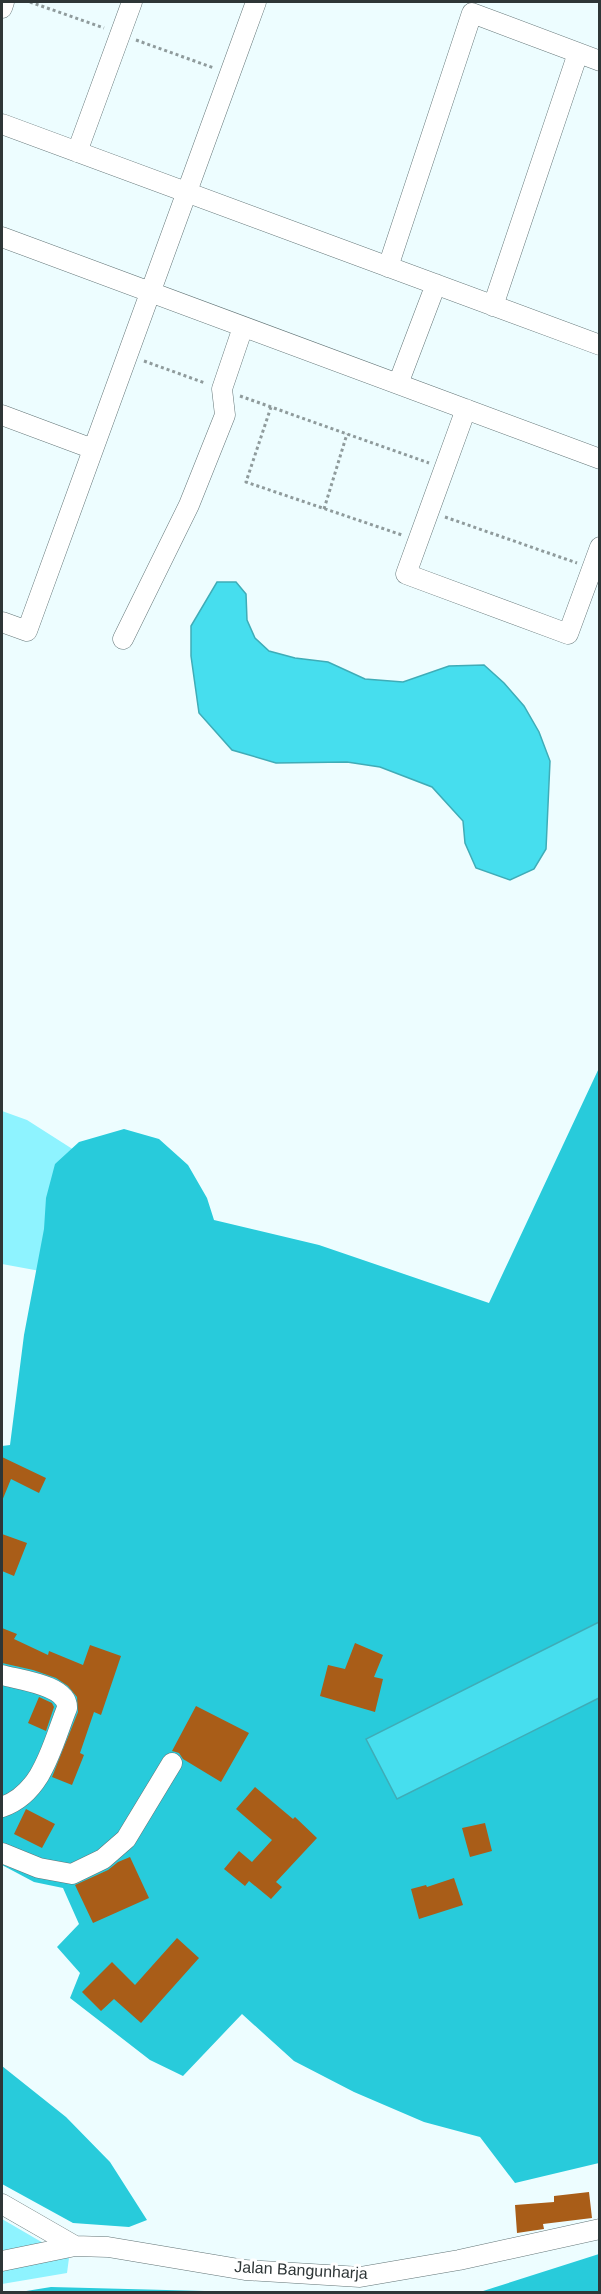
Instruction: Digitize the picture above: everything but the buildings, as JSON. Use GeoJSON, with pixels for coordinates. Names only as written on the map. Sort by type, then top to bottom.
{"type":"FeatureCollection","features":[{"type":"Feature","properties":{"kind":"street"},"geometry":{"type":"LineString","coordinates":[[2,8],[4,2]]}},
{"type":"Feature","properties":{"kind":"street"},"geometry":{"type":"LineString","coordinates":[[77,152],[132,2]]}},
{"type":"Feature","properties":{"kind":"street"},"geometry":{"type":"LineString","coordinates":[[2,622],[27,632],[256,2]]}},
{"type":"Feature","properties":{"kind":"street"},"geometry":{"type":"LineString","coordinates":[[388,267],[474,7],[600,61]]}},
{"type":"Feature","properties":{"kind":"street"},"geometry":{"type":"LineString","coordinates":[[493,306],[579,53]]}},
{"type":"Feature","properties":{"kind":"street"},"geometry":{"type":"LineString","coordinates":[[2,124],[600,345]]}},
{"type":"Feature","properties":{"kind":"street"},"geometry":{"type":"LineString","coordinates":[[2,237],[600,459]]}},
{"type":"Feature","properties":{"kind":"street"},"geometry":{"type":"LineString","coordinates":[[398,384],[436,284]]}},
{"type":"Feature","properties":{"kind":"street"},"geometry":{"type":"LineString","coordinates":[[123,639],[189,505],[225,415],[222,389],[243,327]]}},
{"type":"Feature","properties":{"kind":"street"},"geometry":{"type":"LineString","coordinates":[[466,409],[406,574],[568,634],[600,547]]}},
{"type":"Feature","properties":{"kind":"street"},"geometry":{"type":"LineString","coordinates":[[2,415],[93,449]]}},
{"type":"Feature","properties":{"kind":"street"},"geometry":{"type":"LineString","coordinates":[[2,1675],[52,1688],[68,1701],[45,1765],[22,1797],[2,1808]]}},
{"type":"Feature","properties":{"kind":"street"},"geometry":{"type":"LineString","coordinates":[[2,1853],[39,1868],[72,1874],[103,1859],[126,1839],[172,1763]]}},
{"type":"Feature","properties":{"kind":"street"},"geometry":{"type":"LineString","coordinates":[[2,2204],[75,2246]]}},
{"type":"Feature","properties":{"kind":"street","name":"Jalan Bangunharja"},"geometry":{"type":"LineString","coordinates":[[2,2262],[75,2246],[118,2248],[245,2270],[360,2277],[459,2260],[600,2229]]}},
{"type":"Feature","properties":{"kind":"path"},"geometry":{"type":"LineString","coordinates":[[127,355],[444,469]]}},
{"type":"Feature","properties":{"kind":"path"},"geometry":{"type":"LineString","coordinates":[[272,407],[246,482],[418,541]]}},
{"type":"Feature","properties":{"kind":"path"},"geometry":{"type":"LineString","coordinates":[[324,508],[347,434]]}},
{"type":"Feature","properties":{"kind":"path"},"geometry":{"type":"LineString","coordinates":[[429,511],[592,568]]}},
{"type":"Feature","properties":{"kind":"shaded area"},"geometry":{"type":"Polygon","coordinates":[[[217,582],[236,582],[246,594],[247,620],[255,638],[269,651],[295,658],[328,662],[365,679],[403,682],[449,666],[484,665],[504,683],[524,706],[539,732],[550,761],[546,849],[534,869],[510,880],[476,868],[465,843],[463,821],[432,787],[380,767],[347,762],[276,763],[232,750],[199,713],[191,656],[191,626],[217,582]]]}},
{"type":"Feature","properties":{"kind":"shaded area"},"geometry":{"type":"Polygon","coordinates":[[[599,1068],[599,2163],[515,2183],[480,2137],[424,2122],[354,2092],[294,2061],[242,2014],[183,2076],[150,2060],[70,1998],[80,1973],[57,1947],[79,1924],[63,1888],[34,1882],[2,1865],[2,1446],[10,1445],[24,1335],[44,1229],[46,1198],[55,1164],[79,1142],[124,1129],[159,1139],[188,1165],[207,1198],[214,1220],[319,1245],[489,1303],[599,1068]]]}},
{"type":"Feature","properties":{"kind":"shaded area"},"geometry":{"type":"Polygon","coordinates":[[[2,1111],[27,1120],[74,1150],[40,1271],[2,1264],[2,1111]]]}},
{"type":"Feature","properties":{"kind":"shaded area"},"geometry":{"type":"Polygon","coordinates":[[[599,1622],[599,1698],[397,1799],[366,1739],[599,1622]]]}},
{"type":"Feature","properties":{"kind":"shaded area"},"geometry":{"type":"Polygon","coordinates":[[[2,2066],[66,2117],[110,2162],[147,2220],[129,2227],[73,2223],[2,2184],[2,2066]]]}},
{"type":"Feature","properties":{"kind":"shaded area"},"geometry":{"type":"Polygon","coordinates":[[[2,2219],[69,2258],[67,2273],[2,2284],[2,2219]]]}},
{"type":"Feature","properties":{"kind":"shaded area"},"geometry":{"type":"Polygon","coordinates":[[[599,2254],[599,2292],[480,2292],[599,2254]]]}},
{"type":"Feature","properties":{"kind":"shaded area"},"geometry":{"type":"Polygon","coordinates":[[[51,2287],[243,2292],[20,2292],[51,2287]]]}}]}
